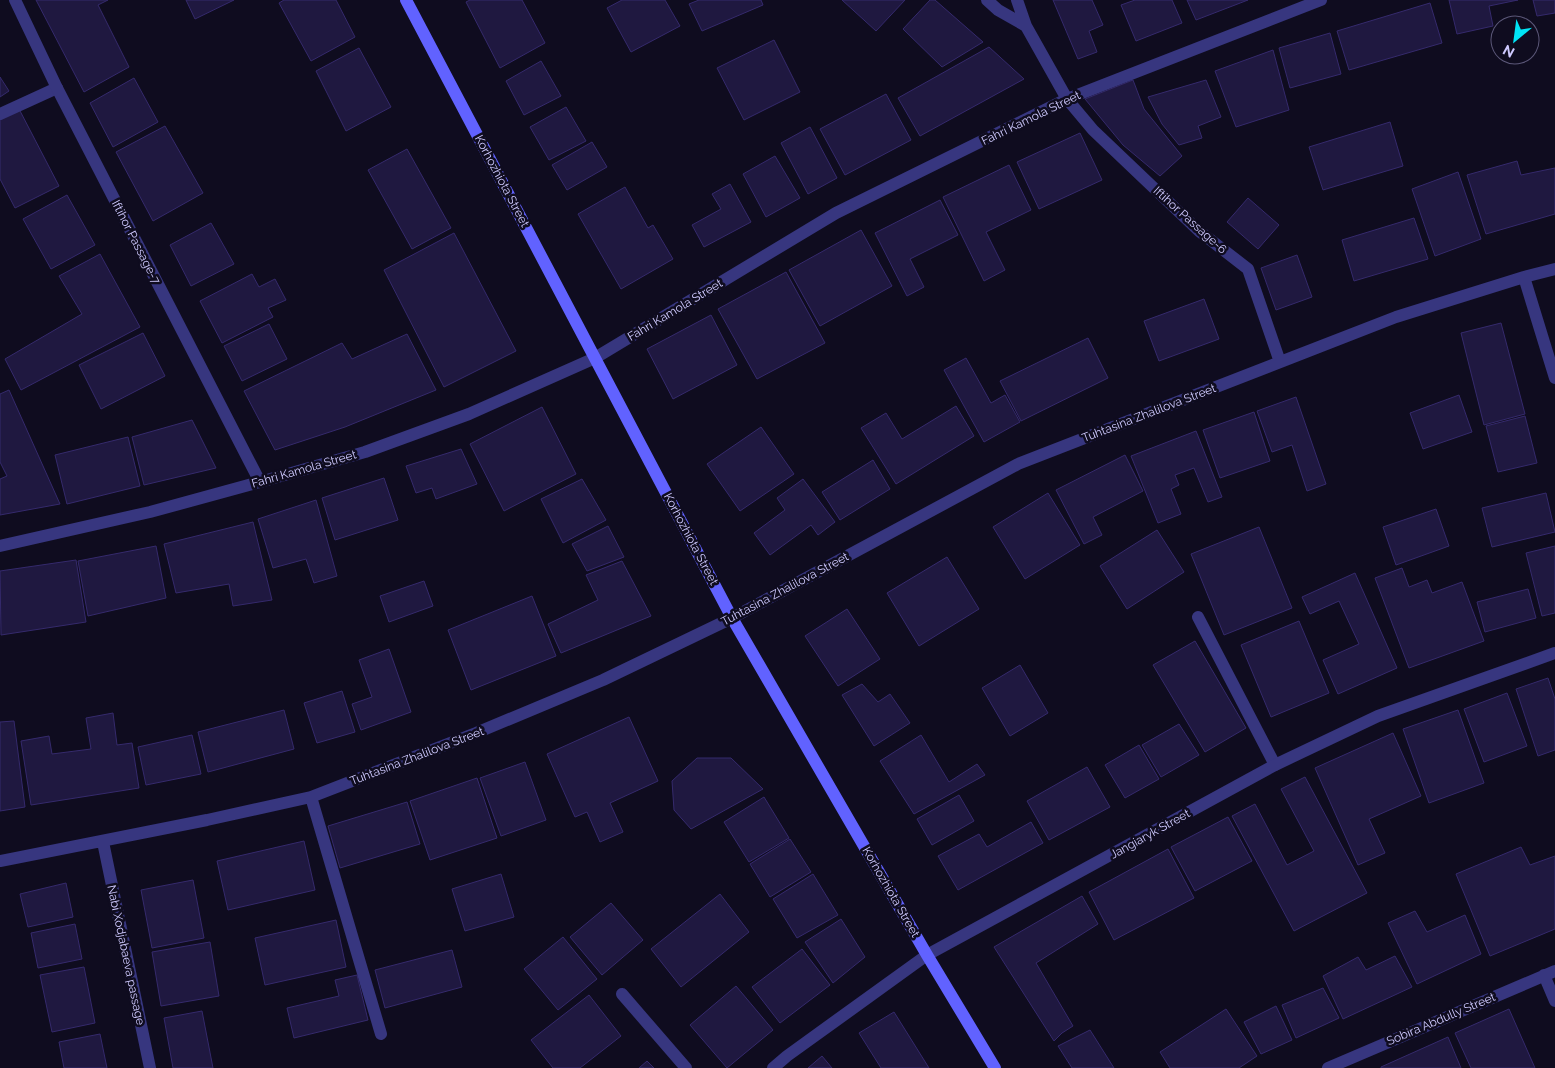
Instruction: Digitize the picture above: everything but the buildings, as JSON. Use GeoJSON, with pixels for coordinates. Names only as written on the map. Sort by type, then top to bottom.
{"type":"FeatureCollection","features":[{"type":"Feature","properties":{"kind":"street","name":"Iftihor Passage-7"},"geometry":{"type":"LineString","coordinates":[[15,0],[58,88],[260,482]]}},
{"type":"Feature","properties":{"kind":"street","name":"Korhozhiota Street"},"geometry":{"type":"LineString","coordinates":[[406,0],[732,618],[927,955],[995,1068]]}},
{"type":"Feature","properties":{"kind":"street"},"geometry":{"type":"LineString","coordinates":[[986,0],[998,10],[1026,26]]}},
{"type":"Feature","properties":{"kind":"street","name":"Iftihor Passage-6"},"geometry":{"type":"LineString","coordinates":[[1017,0],[1026,26],[1067,99],[1093,130],[1199,231],[1248,269],[1280,362]]}},
{"type":"Feature","properties":{"kind":"street","name":"Fahri Kamola Street"},"geometry":{"type":"LineString","coordinates":[[0,546],[150,512],[260,482],[365,452],[469,414],[595,358],[836,213],[1067,99],[1321,0]]}},
{"type":"Feature","properties":{"kind":"street"},"geometry":{"type":"LineString","coordinates":[[0,114],[58,88]]}},
{"type":"Feature","properties":{"kind":"street","name":"Tuhtasina Zhalilova Street"},"geometry":{"type":"LineString","coordinates":[[0,861],[103,842],[311,797],[476,733],[603,680],[732,618],[1018,464],[1396,317],[1524,276],[1555,269]]}},
{"type":"Feature","properties":{"kind":"street"},"geometry":{"type":"LineString","coordinates":[[1524,276],[1555,378]]}},
{"type":"Feature","properties":{"kind":"street"},"geometry":{"type":"LineString","coordinates":[[1198,617],[1275,765]]}},
{"type":"Feature","properties":{"kind":"street","name":"Jangiaryk Street"},"geometry":{"type":"LineString","coordinates":[[773,1068],[927,955],[1275,765],[1378,716],[1555,653]]}},
{"type":"Feature","properties":{"kind":"street"},"geometry":{"type":"LineString","coordinates":[[311,797],[382,1034]]}},
{"type":"Feature","properties":{"kind":"street","name":"Nabi Xodjabaeva passage"},"geometry":{"type":"LineString","coordinates":[[103,842],[150,1068]]}},
{"type":"Feature","properties":{"kind":"street"},"geometry":{"type":"LineString","coordinates":[[1550,973],[1555,1001]]}},
{"type":"Feature","properties":{"kind":"street","name":"Sobira Abdully Street"},"geometry":{"type":"LineString","coordinates":[[1328,1068],[1550,973]]}},
{"type":"Feature","properties":{"kind":"street"},"geometry":{"type":"LineString","coordinates":[[622,994],[686,1068]]}}]}
